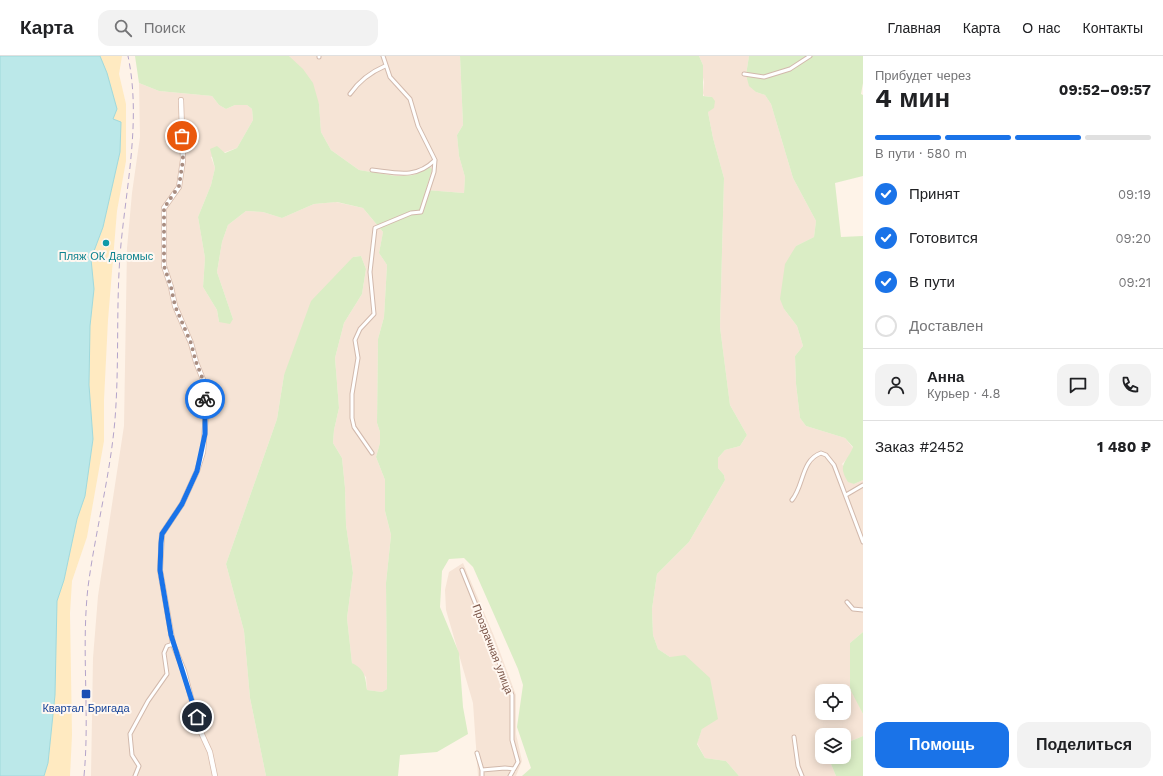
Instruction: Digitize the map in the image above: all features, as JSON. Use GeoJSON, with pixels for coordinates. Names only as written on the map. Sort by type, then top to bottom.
{"type":"FeatureCollection","features":[{"type":"Feature","properties":{"kind":"street"},"geometry":{"type":"LineString","coordinates":[[372,453],[354,428],[352,418],[352,394],[358,358],[355,340],[360,329],[374,314],[370,272],[375,228],[411,212],[421,212],[434,172],[435,160],[418,126],[410,99],[390,78],[383,56]]}},
{"type":"Feature","properties":{"kind":"street"},"geometry":{"type":"LineString","coordinates":[[744,74],[764,77],[790,69],[810,56]]}},
{"type":"Feature","properties":{"kind":"street"},"geometry":{"type":"LineString","coordinates":[[350,94],[356,85],[375,70],[385,66]]}},
{"type":"Feature","properties":{"kind":"street"},"geometry":{"type":"LineString","coordinates":[[181,100],[183,160],[179,186],[164,208],[164,266],[175,306],[191,343],[196,362],[204,382],[206,410],[202,452],[197,471],[182,504],[162,534],[160,570],[173,644],[186,677],[199,728],[210,752],[215,776]]}},
{"type":"Feature","properties":{"kind":"street"},"geometry":{"type":"LineString","coordinates":[[372,170],[405,174],[415,173],[435,160]]}},
{"type":"Feature","properties":{"kind":"street"},"geometry":{"type":"LineString","coordinates":[[792,500],[800,489],[810,459],[821,453],[826,455],[834,465],[863,542]]}},
{"type":"Feature","properties":{"kind":"street"},"geometry":{"type":"LineString","coordinates":[[846,495],[863,485]]}},
{"type":"Feature","properties":{"kind":"street","name":"Прозрачная улица"},"geometry":{"type":"LineString","coordinates":[[462,570],[512,695],[512,740],[518,762],[510,776]]}},
{"type":"Feature","properties":{"kind":"street"},"geometry":{"type":"LineString","coordinates":[[847,602],[853,608],[863,610]]}},
{"type":"Feature","properties":{"kind":"street"},"geometry":{"type":"LineString","coordinates":[[135,776],[139,766],[132,755],[130,734],[148,702],[167,674],[164,653],[167,646],[173,644]]}},
{"type":"Feature","properties":{"kind":"street"},"geometry":{"type":"LineString","coordinates":[[794,737],[798,766],[802,776]]}},
{"type":"Feature","properties":{"kind":"street"},"geometry":{"type":"LineString","coordinates":[[477,753],[482,770],[482,776]]}},
{"type":"Feature","properties":{"kind":"street"},"geometry":{"type":"LineString","coordinates":[[482,770],[505,768],[514,769]]}},
{"type":"Feature","properties":{"kind":"shaded area"},"geometry":{"type":"Polygon","coordinates":[[[289,56],[460,56],[463,125],[457,135],[459,156],[465,177],[464,193],[426,190],[431,169],[429,167],[414,175],[396,176],[359,170],[331,150],[321,132],[319,104],[289,56]]]}},
{"type":"Feature","properties":{"kind":"shaded area"},"geometry":{"type":"Polygon","coordinates":[[[699,56],[749,56],[746,75],[756,92],[765,95],[771,104],[793,178],[816,221],[814,237],[796,246],[784,309],[797,326],[803,346],[795,356],[796,384],[800,418],[806,426],[845,438],[853,448],[849,457],[842,464],[854,484],[863,480],[863,632],[850,643],[850,684],[815,684],[815,720],[851,720],[851,689],[863,714],[863,736],[851,741],[851,728],[815,728],[815,764],[831,764],[836,776],[739,776],[726,761],[705,758],[697,743],[702,729],[670,657],[658,649],[653,635],[652,609],[657,574],[689,542],[725,480],[724,475],[718,468],[718,458],[725,450],[740,446],[747,435],[730,405],[720,327],[724,178],[713,138],[708,112],[712,97],[704,96],[704,82],[702,73],[703,65],[699,56]]]}},
{"type":"Feature","properties":{"kind":"shaded area"},"geometry":{"type":"Polygon","coordinates":[[[139,83],[159,91],[212,96],[219,105],[226,109],[235,105],[247,105],[252,109],[253,120],[237,148],[211,157],[215,168],[211,185],[198,217],[205,258],[203,287],[217,310],[219,322],[233,319],[217,272],[222,242],[228,225],[246,211],[263,212],[282,218],[314,204],[336,202],[363,208],[383,232],[379,253],[387,265],[384,317],[378,339],[377,423],[380,432],[380,443],[376,457],[385,480],[385,511],[391,535],[386,583],[387,689],[382,692],[367,690],[366,677],[352,663],[347,618],[353,573],[346,525],[345,488],[342,458],[333,443],[334,430],[339,408],[335,358],[344,323],[362,294],[366,269],[361,256],[353,257],[284,375],[277,419],[226,564],[244,631],[250,698],[266,776],[91,776],[93,658],[98,596],[124,426],[127,248],[132,193],[140,137],[139,83]]]}},
{"type":"Feature","properties":{"kind":"shaded area"},"geometry":{"type":"Polygon","coordinates":[[[463,563],[494,636],[516,695],[516,734],[522,761],[516,776],[478,776],[473,703],[446,610],[445,590],[449,572],[463,563]]]}},
{"type":"Feature","properties":{"kind":"green space"},"geometry":{"type":"Polygon","coordinates":[[[135,56],[289,56],[303,69],[313,83],[319,104],[321,132],[331,150],[359,170],[396,176],[414,175],[429,167],[432,169],[426,190],[464,193],[465,177],[459,156],[457,135],[463,125],[460,56],[699,56],[703,65],[703,96],[712,97],[715,101],[714,108],[708,112],[713,138],[724,178],[720,327],[730,405],[747,435],[740,446],[725,450],[718,458],[718,468],[724,475],[725,480],[689,542],[657,574],[652,609],[653,635],[658,649],[670,657],[685,655],[710,678],[718,719],[702,729],[697,744],[705,758],[726,761],[739,776],[522,776],[531,768],[517,727],[523,685],[518,669],[473,567],[464,558],[449,559],[442,571],[440,607],[459,653],[463,707],[468,734],[437,752],[400,755],[398,776],[266,776],[250,698],[244,631],[226,564],[277,419],[284,375],[311,301],[353,257],[361,256],[366,269],[362,294],[344,323],[335,358],[339,408],[334,430],[333,443],[342,458],[345,488],[346,525],[353,573],[347,618],[352,663],[360,668],[364,674],[367,690],[382,692],[387,689],[386,583],[391,535],[385,511],[385,480],[376,457],[380,443],[380,432],[377,423],[378,339],[384,317],[387,265],[379,253],[383,232],[363,208],[337,202],[314,204],[282,218],[263,212],[246,211],[228,225],[222,242],[217,272],[233,319],[230,324],[219,322],[217,310],[203,287],[205,258],[198,217],[211,185],[215,168],[210,149],[217,146],[225,153],[237,148],[253,120],[252,109],[247,105],[235,105],[226,109],[219,105],[212,96],[159,91],[139,83],[135,56]]]}},
{"type":"Feature","properties":{"kind":"green space"},"geometry":{"type":"Polygon","coordinates":[[[749,56],[863,56],[863,83],[861,94],[863,95],[863,176],[835,183],[841,237],[863,236],[863,480],[854,484],[848,482],[843,471],[844,464],[853,447],[845,438],[806,426],[800,418],[796,384],[795,356],[803,346],[797,326],[784,309],[780,299],[785,264],[796,246],[814,237],[816,221],[793,178],[771,104],[765,95],[756,92],[749,86],[746,75],[749,56]]]}},
{"type":"Feature","properties":{"kind":"green space"},"geometry":{"type":"Polygon","coordinates":[[[863,632],[863,714],[851,691],[850,643],[863,632]]]}},
{"type":"Feature","properties":{"kind":"green space"},"geometry":{"type":"Polygon","coordinates":[[[863,736],[863,776],[836,776],[831,764],[851,764],[851,741],[863,736]]]}},
{"type":"Feature","properties":{"kind":"sand"},"geometry":{"type":"Polygon","coordinates":[[[100,56],[122,56],[119,74],[126,104],[126,161],[117,211],[108,320],[104,400],[104,441],[87,537],[72,581],[70,613],[72,735],[70,776],[44,776],[48,763],[55,695],[57,601],[64,580],[77,519],[85,496],[93,439],[89,385],[90,326],[94,289],[91,259],[103,227],[120,152],[121,122],[112,119],[107,73],[100,56]]]}},
{"type":"Feature","properties":{"kind":"water"},"geometry":{"type":"Polygon","coordinates":[[[0,56],[100,56],[107,73],[117,109],[113,119],[121,122],[120,152],[103,227],[91,259],[94,289],[90,326],[89,385],[93,439],[85,496],[77,519],[64,580],[57,601],[55,695],[48,763],[44,776],[0,776],[0,56]]]}},
{"type":"Feature","properties":{"kind":"railway"},"geometry":{"type":"LineString","coordinates":[[84,776],[86,752],[86,611],[91,564],[108,473],[114,427],[117,384],[119,264],[132,150],[132,79],[128,56]]}},
{"type":"Feature","properties":{"kind":"way so far"},"geometry":{"type":"LineString","coordinates":[[182,136],[183,160],[179,187],[164,208],[164,266],[175,306],[191,343],[196,362],[204,382],[205,399]]}},
{"type":"Feature","properties":{"kind":"place","name":"Пляж ОК Дагомыс"},"geometry":{"type":"Point","coordinates":[106,243]}},
{"type":"Feature","properties":{"kind":"place","name":"Квартал Бригада"},"geometry":{"type":"Point","coordinates":[86,694]}},
{"type":"Feature","properties":{"kind":"route"},"geometry":{"type":"LineString","coordinates":[[197,717],[184,671],[173,644],[165,589],[160,570],[162,534],[182,504],[197,471],[202,452],[205,434],[205,399]]}}]}
